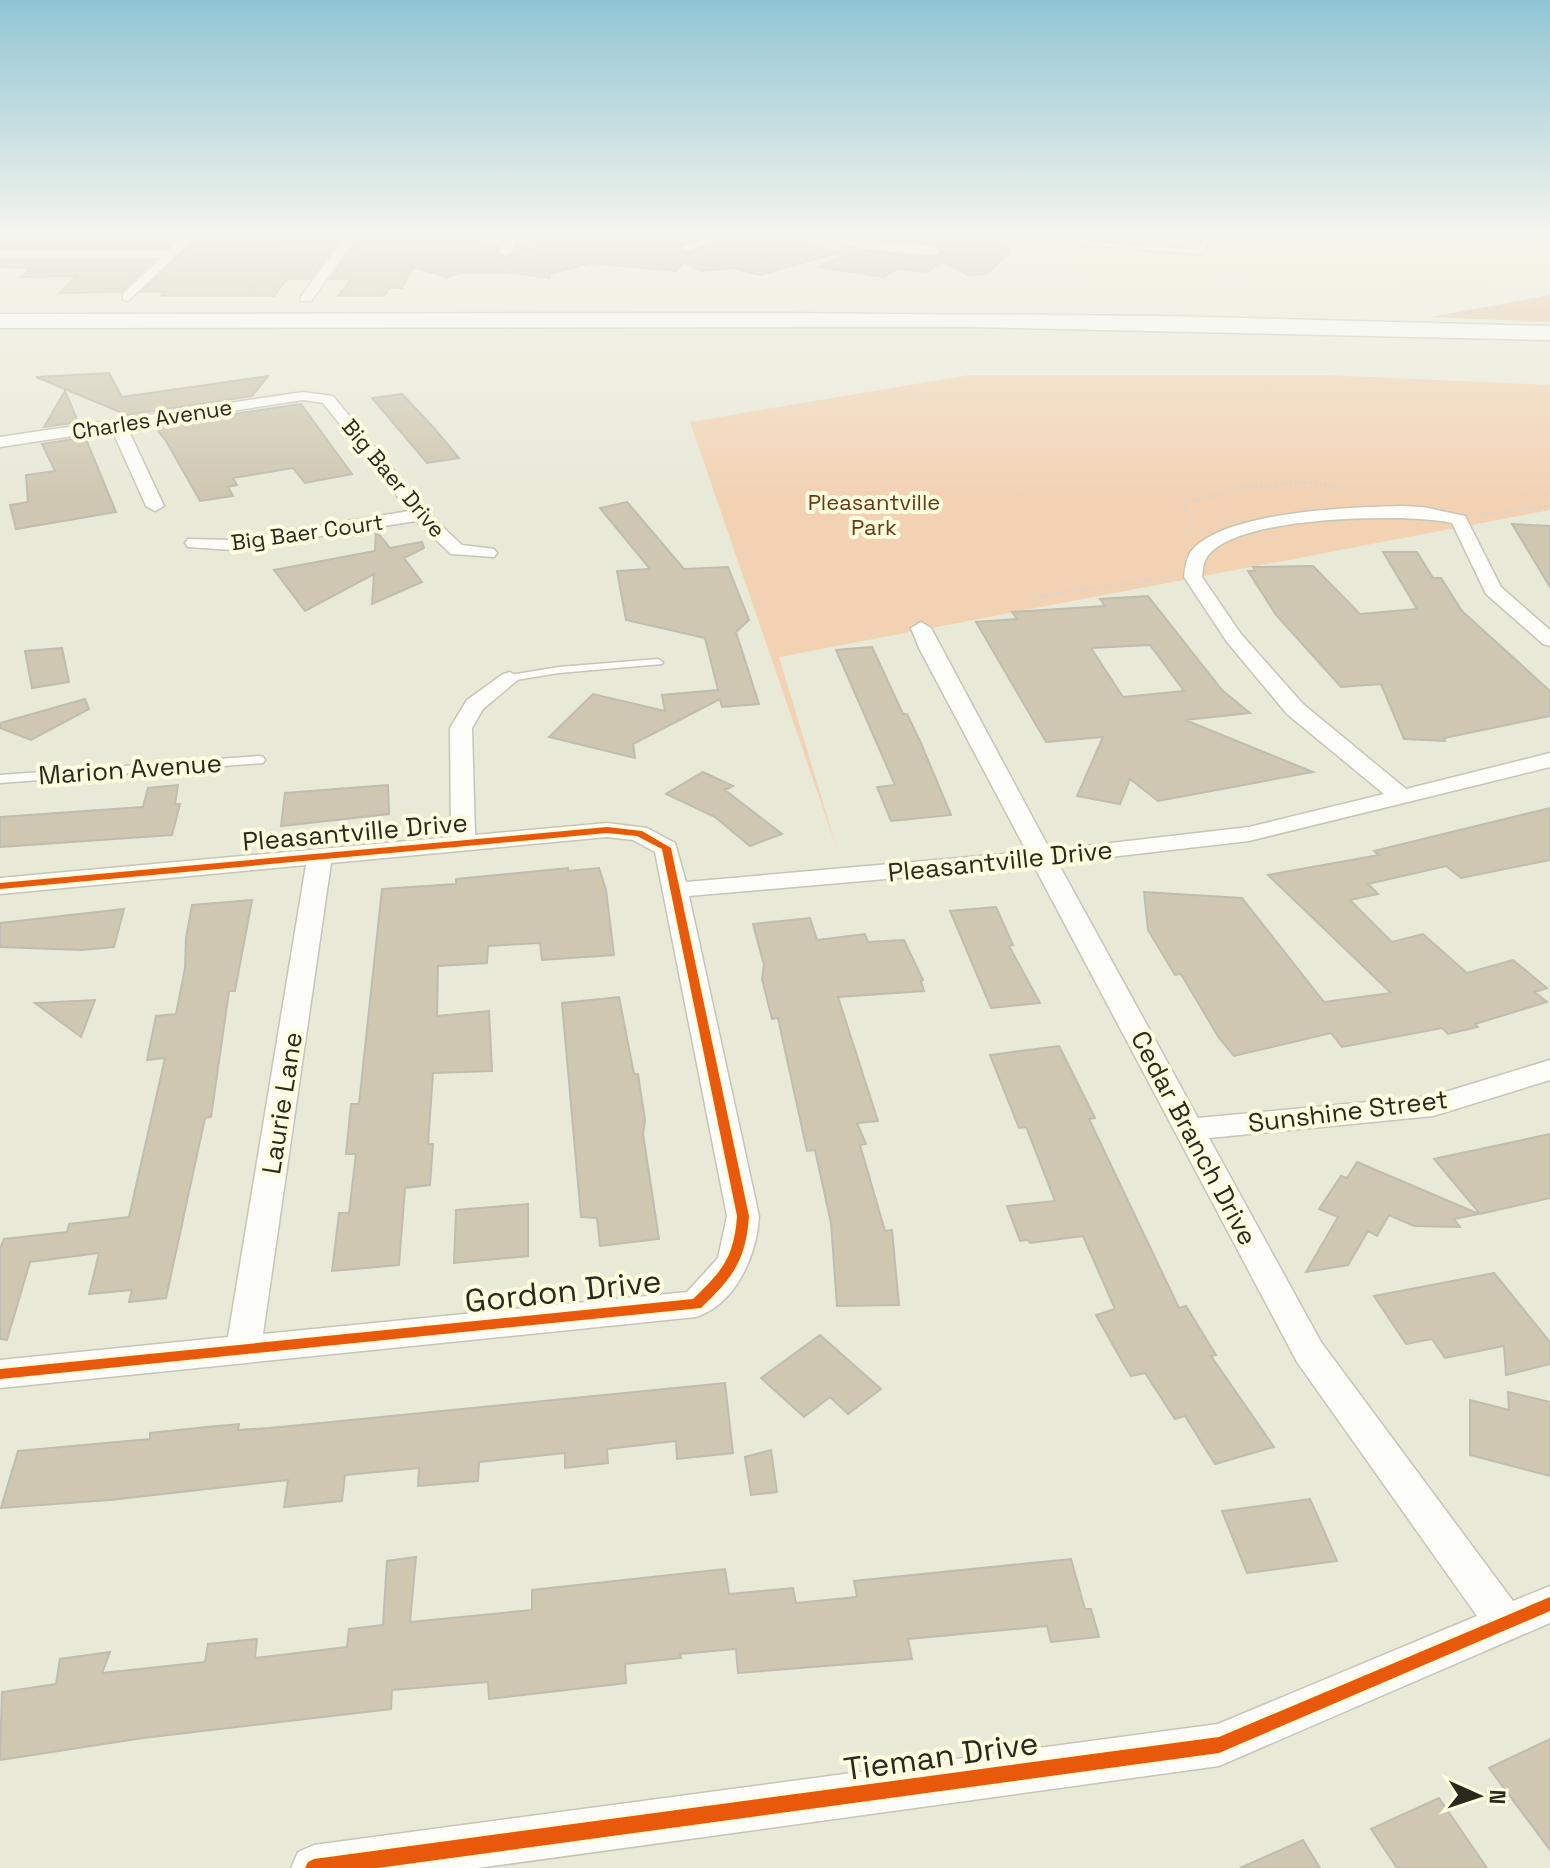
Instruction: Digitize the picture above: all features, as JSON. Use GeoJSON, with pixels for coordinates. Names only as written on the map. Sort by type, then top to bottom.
{"type":"FeatureCollection","features":[{"type":"Feature","properties":{"kind":"highway"},"geometry":{"type":"LineString","coordinates":[[1150,322],[1550,333]]}},
{"type":"Feature","properties":{"kind":"street","name":"Charles Avenue"},"geometry":{"type":"LineString","coordinates":[[0,442],[303,396]]}},
{"type":"Feature","properties":{"kind":"street","name":"Big Baer Drive"},"geometry":{"type":"LineString","coordinates":[[303,396],[328,399],[419,515],[457,550],[488,553]]}},
{"type":"Feature","properties":{"kind":"street"},"geometry":{"type":"LineString","coordinates":[[118,425],[155,506]]}},
{"type":"Feature","properties":{"kind":"street"},"geometry":{"type":"LineString","coordinates":[[1402,797],[1295,709],[1234,638],[1193,577],[1199,553],[1220,537],[1241,530],[1340,512],[1423,512],[1459,520],[1493,590],[1550,640]]}},
{"type":"Feature","properties":{"kind":"street","name":"Big Baer Court"},"geometry":{"type":"LineString","coordinates":[[194,543],[232,545],[419,515]]}},
{"type":"Feature","properties":{"kind":"street","name":"Cedar Branch Drive"},"geometry":{"type":"LineString","coordinates":[[921,628],[933,657],[1040,858],[1309,1352],[1506,1623]]}},
{"type":"Feature","properties":{"kind":"street"},"geometry":{"type":"LineString","coordinates":[[463,844],[461,728],[475,705],[510,678]]}},
{"type":"Feature","properties":{"kind":"street","name":"Pleasantville Drive"},"geometry":{"type":"LineString","coordinates":[[0,886],[607,830],[639,833],[666,848],[676,890],[1040,858],[1249,834],[1550,760]]}},
{"type":"Feature","properties":{"kind":"street","name":"Laurie Lane"},"geometry":{"type":"LineString","coordinates":[[243,1350],[320,857]]}},
{"type":"Feature","properties":{"kind":"street","name":"Gordon Drive"},"geometry":{"type":"LineString","coordinates":[[0,1374],[696,1304],[725,1277],[742,1242],[743,1212],[676,890]]}},
{"type":"Feature","properties":{"kind":"street","name":"Sunshine Street"},"geometry":{"type":"LineString","coordinates":[[1190,1129],[1433,1106],[1550,1070]]}},
{"type":"Feature","properties":{"kind":"street","name":"Tieman Drive"},"geometry":{"type":"LineString","coordinates":[[314,1868],[1219,1745],[1550,1604]]}},
{"type":"Feature","properties":{"kind":"lane"},"geometry":{"type":"LineString","coordinates":[[510,678],[559,670],[658,662]]}},
{"type":"Feature","properties":{"kind":"lane","name":"Marion Avenue"},"geometry":{"type":"LineString","coordinates":[[0,779],[259,760]]}},
{"type":"Feature","properties":{"kind":"path"},"geometry":{"type":"LineString","coordinates":[[1459,520],[1550,505]]}},
{"type":"Feature","properties":{"kind":"green space","name":"Pleasantville Park"},"geometry":{"type":"Polygon","coordinates":[[[969,375],[1325,375],[1550,385],[1550,510],[779,657],[837,849],[690,422],[969,375]]]}},
{"type":"Feature","properties":{"kind":"building"},"geometry":{"type":"Polygon","coordinates":[[[109,373],[122,397],[268,376],[252,396],[127,415],[36,377],[109,373]]]}},
{"type":"Feature","properties":{"kind":"building"},"geometry":{"type":"Polygon","coordinates":[[[65,391],[78,422],[44,427],[65,391]]]}},
{"type":"Feature","properties":{"kind":"building"},"geometry":{"type":"Polygon","coordinates":[[[402,394],[459,458],[427,463],[372,398],[402,394]]]}},
{"type":"Feature","properties":{"kind":"building"},"geometry":{"type":"Polygon","coordinates":[[[301,404],[352,474],[305,483],[293,468],[233,478],[237,485],[228,487],[233,496],[200,501],[154,426],[301,404]]]}},
{"type":"Feature","properties":{"kind":"building"},"geometry":{"type":"Polygon","coordinates":[[[85,437],[116,512],[16,529],[10,505],[28,502],[26,475],[55,471],[42,444],[85,437]]]}},
{"type":"Feature","properties":{"kind":"building"},"geometry":{"type":"Polygon","coordinates":[[[627,502],[684,569],[728,567],[749,620],[736,632],[759,704],[722,707],[720,699],[633,744],[635,758],[549,737],[593,694],[665,711],[662,695],[718,690],[705,638],[626,620],[617,571],[650,569],[600,508],[627,502]]]}},
{"type":"Feature","properties":{"kind":"building"},"geometry":{"type":"Polygon","coordinates":[[[1512,524],[1550,526],[1550,587],[1512,524]]]}},
{"type":"Feature","properties":{"kind":"building"},"geometry":{"type":"Polygon","coordinates":[[[376,531],[390,548],[422,542],[424,548],[404,558],[422,582],[372,604],[374,574],[305,611],[274,570],[375,551],[376,531]]]}},
{"type":"Feature","properties":{"kind":"building"},"geometry":{"type":"Polygon","coordinates":[[[1383,552],[1417,552],[1433,578],[1441,578],[1462,611],[1550,691],[1550,716],[1444,738],[1445,741],[1404,739],[1381,684],[1341,687],[1276,615],[1248,571],[1255,571],[1253,567],[1313,566],[1360,614],[1417,609],[1383,552]]]}},
{"type":"Feature","properties":{"kind":"building"},"geometry":{"type":"Polygon","coordinates":[[[1148,596],[1222,690],[1250,713],[1185,720],[1313,772],[1158,801],[1130,779],[1120,804],[1077,796],[1103,737],[1046,742],[976,622],[1017,619],[1012,612],[1105,606],[1100,599],[1148,596]],[[1150,645],[1091,648],[1123,697],[1184,691],[1150,645]]]}},
{"type":"Feature","properties":{"kind":"building"},"geometry":{"type":"Polygon","coordinates":[[[872,647],[903,714],[907,714],[920,741],[951,815],[891,821],[877,787],[895,785],[836,650],[872,647]]]}},
{"type":"Feature","properties":{"kind":"building"},"geometry":{"type":"Polygon","coordinates":[[[62,648],[69,682],[32,688],[25,651],[62,648]]]}},
{"type":"Feature","properties":{"kind":"building"},"geometry":{"type":"Polygon","coordinates":[[[85,699],[89,709],[31,740],[0,728],[0,723],[85,699]]]}},
{"type":"Feature","properties":{"kind":"building"},"geometry":{"type":"Polygon","coordinates":[[[703,772],[733,786],[725,790],[782,834],[750,846],[715,817],[666,794],[703,772]]]}},
{"type":"Feature","properties":{"kind":"building"},"geometry":{"type":"Polygon","coordinates":[[[178,785],[175,804],[180,804],[172,835],[0,847],[0,817],[143,807],[148,788],[178,785]]]}},
{"type":"Feature","properties":{"kind":"building"},"geometry":{"type":"Polygon","coordinates":[[[388,785],[389,814],[281,826],[285,793],[388,785]]]}},
{"type":"Feature","properties":{"kind":"building"},"geometry":{"type":"Polygon","coordinates":[[[1550,808],[1550,860],[1461,878],[1446,866],[1368,884],[1378,894],[1350,900],[1392,942],[1423,934],[1467,973],[1513,960],[1547,988],[1535,992],[1547,1002],[1475,1024],[1478,1027],[1448,1034],[1442,1028],[1342,1047],[1331,1033],[1234,1056],[1219,1038],[1181,974],[1175,975],[1148,930],[1144,892],[1242,898],[1324,1002],[1391,993],[1268,875],[1379,855],[1374,851],[1550,808]]]}},
{"type":"Feature","properties":{"kind":"building"},"geometry":{"type":"Polygon","coordinates":[[[568,868],[568,871],[599,868],[606,890],[614,955],[542,960],[540,943],[488,946],[487,963],[438,966],[437,1016],[489,1011],[492,1071],[433,1073],[428,1144],[433,1144],[430,1185],[405,1188],[399,1265],[332,1271],[339,1213],[349,1213],[356,1154],[346,1154],[351,1104],[359,1104],[382,889],[456,884],[456,879],[568,868]]]}},
{"type":"Feature","properties":{"kind":"building"},"geometry":{"type":"Polygon","coordinates":[[[252,900],[235,991],[229,991],[211,1117],[205,1118],[166,1298],[129,1302],[132,1290],[89,1294],[99,1253],[30,1262],[7,1340],[0,1339],[0,1249],[4,1239],[67,1232],[69,1224],[129,1217],[165,1058],[147,1060],[156,1016],[176,1014],[192,905],[252,900]]]}},
{"type":"Feature","properties":{"kind":"building"},"geometry":{"type":"Polygon","coordinates":[[[996,907],[1013,945],[1009,946],[1040,1003],[991,1008],[950,911],[996,907]]]}},
{"type":"Feature","properties":{"kind":"building"},"geometry":{"type":"Polygon","coordinates":[[[124,909],[114,947],[81,950],[0,947],[0,923],[124,909]]]}},
{"type":"Feature","properties":{"kind":"building"},"geometry":{"type":"Polygon","coordinates":[[[810,918],[817,940],[865,934],[868,942],[904,940],[923,980],[924,991],[838,997],[878,1121],[857,1123],[866,1144],[860,1145],[885,1231],[892,1230],[899,1305],[837,1306],[831,1223],[815,1150],[807,1151],[778,1018],[772,1019],[762,979],[764,965],[753,924],[810,918]]]}},
{"type":"Feature","properties":{"kind":"building"},"geometry":{"type":"Polygon","coordinates":[[[619,997],[634,1074],[638,1074],[645,1120],[643,1134],[659,1239],[600,1246],[597,1218],[581,1217],[562,1003],[619,997]]]}},
{"type":"Feature","properties":{"kind":"building"},"geometry":{"type":"Polygon","coordinates":[[[95,1000],[81,1037],[35,1003],[95,1000]]]}},
{"type":"Feature","properties":{"kind":"building"},"geometry":{"type":"Polygon","coordinates":[[[1059,1046],[1095,1118],[1089,1119],[1179,1308],[1186,1306],[1216,1355],[1211,1356],[1274,1447],[1215,1464],[1185,1416],[1175,1419],[1145,1373],[1131,1376],[1123,1363],[1096,1315],[1115,1309],[1083,1236],[1030,1243],[1028,1240],[1020,1241],[1007,1206],[1055,1201],[1026,1127],[1019,1128],[990,1055],[1059,1046]]]}},
{"type":"Feature","properties":{"kind":"building"},"geometry":{"type":"Polygon","coordinates":[[[1550,1134],[1550,1198],[1480,1214],[1434,1159],[1550,1134]]]}},
{"type":"Feature","properties":{"kind":"building"},"geometry":{"type":"Polygon","coordinates":[[[1357,1162],[1479,1214],[1454,1219],[1460,1227],[1414,1226],[1389,1215],[1377,1236],[1368,1231],[1348,1265],[1306,1272],[1338,1217],[1319,1209],[1341,1176],[1347,1178],[1357,1162]]]}},
{"type":"Feature","properties":{"kind":"building"},"geometry":{"type":"Polygon","coordinates":[[[528,1204],[528,1256],[454,1263],[456,1210],[528,1204]]]}},
{"type":"Feature","properties":{"kind":"building"},"geometry":{"type":"Polygon","coordinates":[[[1494,1273],[1550,1342],[1550,1364],[1506,1375],[1504,1346],[1445,1358],[1432,1339],[1406,1344],[1374,1296],[1494,1273]]]}},
{"type":"Feature","properties":{"kind":"building"},"geometry":{"type":"Polygon","coordinates":[[[820,1335],[881,1389],[848,1414],[830,1397],[804,1417],[761,1378],[820,1335]]]}},
{"type":"Feature","properties":{"kind":"building"},"geometry":{"type":"Polygon","coordinates":[[[725,1383],[733,1453],[677,1459],[676,1441],[607,1449],[608,1463],[565,1468],[565,1453],[479,1462],[478,1481],[418,1486],[419,1468],[345,1475],[342,1501],[284,1507],[288,1480],[110,1500],[1,1508],[18,1451],[150,1439],[150,1433],[207,1427],[239,1424],[238,1430],[270,1428],[725,1383]]]}},
{"type":"Feature","properties":{"kind":"building"},"geometry":{"type":"Polygon","coordinates":[[[1508,1392],[1550,1402],[1550,1476],[1470,1455],[1470,1400],[1509,1410],[1508,1392]]]}},
{"type":"Feature","properties":{"kind":"building"},"geometry":{"type":"Polygon","coordinates":[[[771,1450],[777,1492],[751,1495],[745,1457],[771,1450]]]}},
{"type":"Feature","properties":{"kind":"building"},"geometry":{"type":"Polygon","coordinates":[[[1310,1499],[1337,1561],[1247,1573],[1222,1511],[1310,1499]]]}},
{"type":"Feature","properties":{"kind":"building"},"geometry":{"type":"Polygon","coordinates":[[[416,1557],[410,1622],[532,1610],[532,1590],[725,1569],[729,1594],[793,1588],[796,1603],[857,1597],[854,1581],[1071,1559],[1085,1609],[1091,1609],[1099,1637],[1051,1642],[1047,1626],[908,1639],[912,1659],[738,1673],[736,1649],[680,1654],[681,1658],[625,1664],[626,1683],[489,1699],[488,1682],[392,1690],[391,1709],[143,1738],[0,1760],[2,1692],[56,1684],[60,1659],[110,1652],[102,1673],[205,1662],[208,1644],[257,1639],[255,1658],[347,1647],[349,1629],[383,1625],[387,1561],[416,1557]]]}},
{"type":"Feature","properties":{"kind":"building"},"geometry":{"type":"Polygon","coordinates":[[[1550,1739],[1550,1850],[1489,1768],[1550,1739]]]}},
{"type":"Feature","properties":{"kind":"building"},"geometry":{"type":"Polygon","coordinates":[[[1439,1798],[1487,1868],[1397,1868],[1371,1829],[1439,1798]]]}},
{"type":"Feature","properties":{"kind":"building"},"geometry":{"type":"Polygon","coordinates":[[[1303,1840],[1320,1868],[1240,1868],[1303,1840]]]}},
{"type":"Feature","properties":{"kind":"cycle path"},"geometry":{"type":"LineString","coordinates":[[0,886],[607,830],[639,833],[666,848],[743,1216],[740,1244],[731,1266],[696,1304],[0,1374]]}},
{"type":"Feature","properties":{"kind":"cycle path"},"geometry":{"type":"LineString","coordinates":[[314,1868],[1219,1745],[1550,1604]]}}]}
